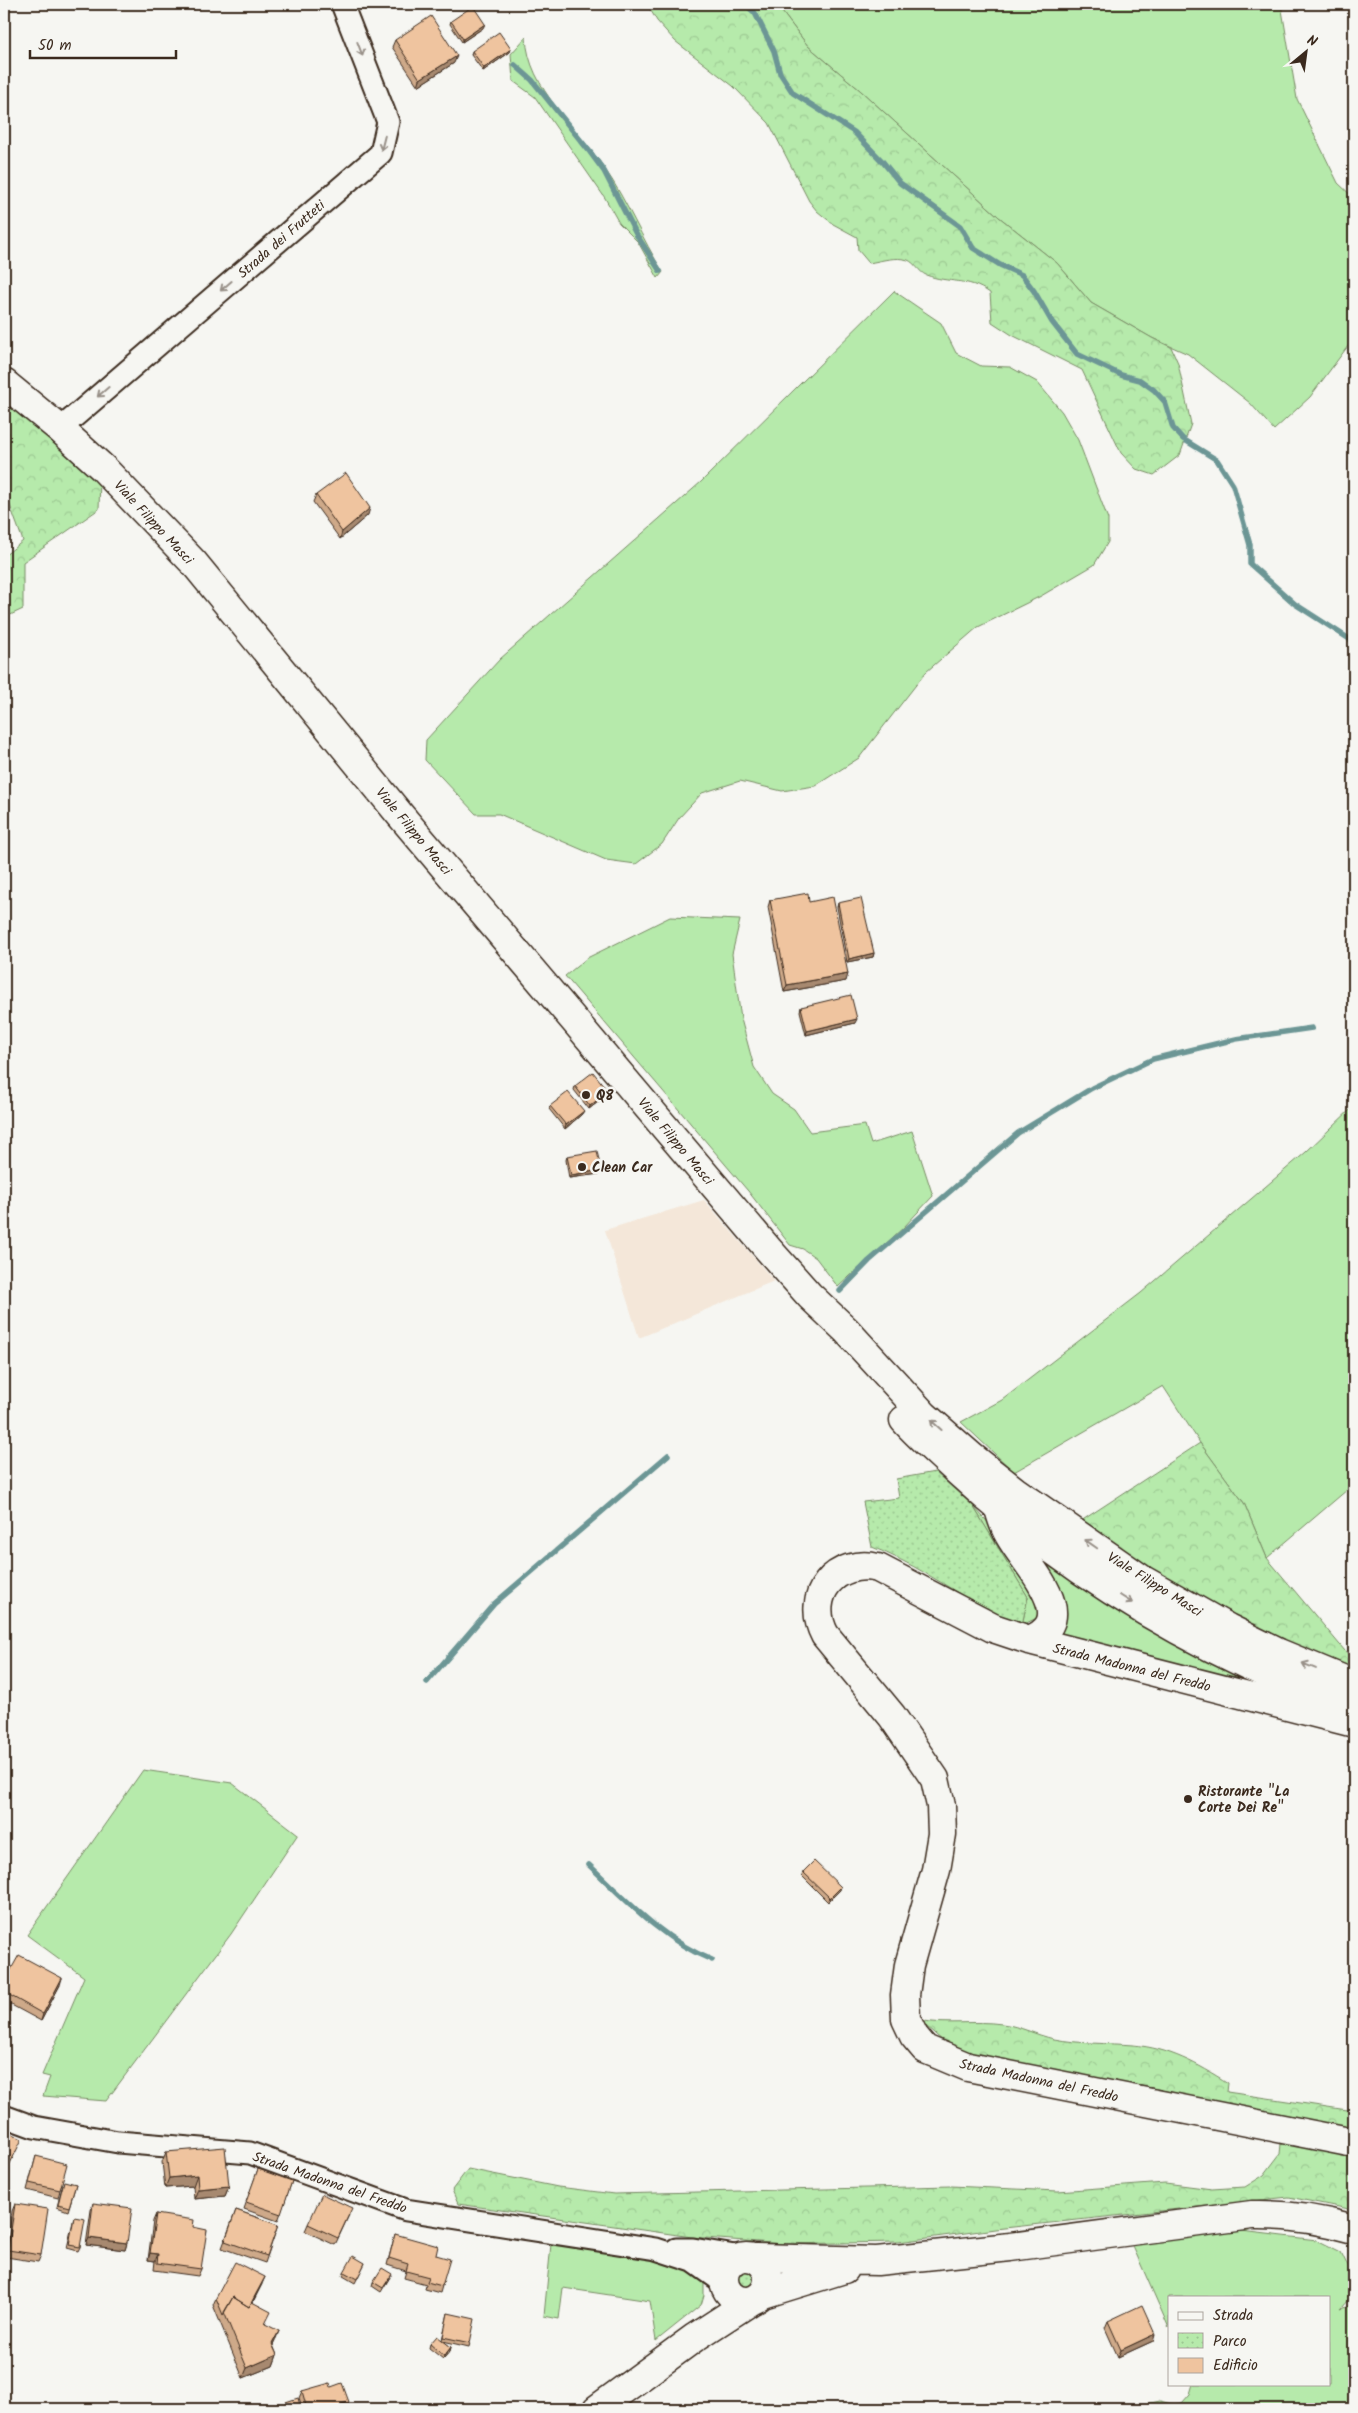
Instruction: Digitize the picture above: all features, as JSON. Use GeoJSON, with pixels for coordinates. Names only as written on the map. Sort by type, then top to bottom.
{"type":"FeatureCollection","features":[{"type":"Feature","properties":{"kind":"main road","name":"Viale Filippo Masci"},"geometry":{"type":"LineString","coordinates":[[4,383],[60,429],[104,469],[194,563],[401,816],[810,1296],[846,1330],[924,1414],[972,1457],[1015,1491],[1143,1580],[1228,1628],[1279,1653],[1354,1684]]}},
{"type":"Feature","properties":{"kind":"main road","name":"Viale Filippo Masci"},"geometry":{"type":"LineString","coordinates":[[810,1296],[864,1376],[911,1428],[1000,1511],[1094,1579],[1169,1626],[1285,1684],[1354,1709]]}},
{"type":"Feature","properties":{"kind":"main road","name":"Viale Filippo Masci"},"geometry":{"type":"LineString","coordinates":[[972,1457],[989,1481],[1000,1511]]}},
{"type":"Feature","properties":{"kind":"main road","name":"Strada Madonna del Freddo"},"geometry":{"type":"LineString","coordinates":[[1000,1511],[1006,1530],[1046,1590],[1052,1603],[1052,1617],[1047,1628],[1038,1637],[1029,1640]]}},
{"type":"Feature","properties":{"kind":"main road","name":"Strada Madonna del Freddo"},"geometry":{"type":"LineString","coordinates":[[1354,1723],[1029,1640],[993,1628],[888,1572],[868,1565],[851,1567],[834,1576],[822,1591],[819,1600],[819,1622],[825,1635],[903,1732],[935,1779],[942,1806],[942,1834],[936,1870],[909,1966],[905,1995],[906,2019],[914,2036],[925,2049],[946,2060],[968,2067],[1354,2144]]}},
{"type":"Feature","properties":{"kind":"main road","name":"Strada Madonna del Freddo"},"geometry":{"type":"LineString","coordinates":[[1235,1693],[1270,1696],[1317,1695]]}},
{"type":"Feature","properties":{"kind":"main road","name":"Viale Filippo Masci"},"geometry":{"type":"LineString","coordinates":[[1317,1695],[1354,1695]]}},
{"type":"Feature","properties":{"kind":"main road","name":"Strada Madonna del Freddo"},"geometry":{"type":"LineString","coordinates":[[745,2292],[877,2261],[1010,2247],[1252,2215],[1285,2214],[1314,2218],[1354,2229]]}},
{"type":"Feature","properties":{"kind":"main road","name":"Strada Madonna del Freddo"},"geometry":{"type":"LineString","coordinates":[[748,2258],[877,2261]]}},
{"type":"Feature","properties":{"kind":"main road"},"geometry":{"type":"LineString","coordinates":[[598,2409],[694,2338],[719,2306],[745,2292],[767,2288],[768,2274],[766,2268],[748,2258],[730,2264],[726,2270],[745,2292]]}},
{"type":"Feature","properties":{"kind":"street","name":"Strada dei Frutteti"},"geometry":{"type":"LineString","coordinates":[[60,429],[381,154],[388,122],[342,4]]}},
{"type":"Feature","properties":{"kind":"street","name":"Strada Madonna del Freddo"},"geometry":{"type":"LineString","coordinates":[[4,2116],[34,2127],[118,2142],[250,2153],[406,2210],[656,2249],[693,2249],[748,2258]]}},
{"type":"Feature","properties":{"kind":"street","name":"Strada Madonna del Freddo"},"geometry":{"type":"LineString","coordinates":[[656,2249],[693,2261],[745,2292]]}},
{"type":"Feature","properties":{"kind":"shaded area"},"geometry":{"type":"Polygon","coordinates":[[[704,1200],[774,1281],[639,1338],[605,1230],[704,1200]]]}},
{"type":"Feature","properties":{"kind":"green space"},"geometry":{"type":"Polygon","coordinates":[[[647,4],[778,4],[779,8],[808,46],[861,91],[999,217],[1057,263],[1091,303],[1171,347],[1178,363],[1191,424],[1180,455],[1154,475],[1136,469],[1121,453],[1082,370],[1012,335],[992,322],[990,293],[982,288],[926,275],[908,260],[893,259],[869,263],[858,250],[857,237],[833,224],[817,211],[809,201],[769,123],[733,86],[675,41],[657,21],[647,4]]]}},
{"type":"Feature","properties":{"kind":"green space"},"geometry":{"type":"Polygon","coordinates":[[[778,4],[1281,4],[1297,99],[1338,183],[1354,198],[1354,338],[1310,397],[1274,430],[1250,403],[1188,354],[1152,338],[1091,303],[1057,263],[999,217],[861,91],[808,46],[779,8],[778,4]]]}},
{"type":"Feature","properties":{"kind":"green space"},"geometry":{"type":"Polygon","coordinates":[[[526,37],[529,56],[535,74],[556,107],[613,181],[663,272],[658,278],[638,242],[619,223],[605,198],[535,97],[513,81],[511,54],[526,37]]]}},
{"type":"Feature","properties":{"kind":"green space"},"geometry":{"type":"Polygon","coordinates":[[[894,291],[941,323],[956,353],[981,366],[1010,367],[1037,382],[1062,412],[1078,440],[1108,519],[1108,542],[1094,565],[1041,596],[978,627],[926,672],[859,758],[815,786],[782,791],[740,781],[702,793],[679,818],[662,844],[636,864],[606,860],[499,814],[476,814],[425,760],[426,740],[500,659],[701,482],[894,291]]]}},
{"type":"Feature","properties":{"kind":"green space"},"geometry":{"type":"Polygon","coordinates":[[[4,394],[100,478],[99,509],[23,562],[23,609],[4,618],[4,556],[23,541],[4,489],[4,394]]]}},
{"type":"Feature","properties":{"kind":"green space"},"geometry":{"type":"Polygon","coordinates":[[[670,917],[740,920],[732,954],[741,1019],[754,1067],[772,1094],[794,1109],[810,1132],[865,1125],[871,1144],[912,1131],[933,1196],[903,1228],[838,1287],[816,1258],[803,1249],[790,1245],[748,1191],[565,976],[587,958],[670,917]]]}},
{"type":"Feature","properties":{"kind":"green space"},"geometry":{"type":"Polygon","coordinates":[[[1354,1106],[1354,1484],[1267,1558],[1244,1503],[1200,1443],[1163,1386],[1014,1472],[961,1422],[1002,1400],[1141,1293],[1306,1152],[1354,1106]]]}},
{"type":"Feature","properties":{"kind":"green space"},"geometry":{"type":"Polygon","coordinates":[[[1200,1443],[1244,1503],[1267,1558],[1345,1651],[1354,1659],[1354,1671],[1249,1627],[1163,1581],[1078,1523],[1200,1443]]]}},
{"type":"Feature","properties":{"kind":"green space"},"geometry":{"type":"Polygon","coordinates":[[[935,1472],[973,1506],[1028,1597],[1022,1625],[985,1609],[914,1567],[872,1547],[863,1502],[899,1498],[896,1479],[935,1472]]]}},
{"type":"Feature","properties":{"kind":"green space"},"geometry":{"type":"Polygon","coordinates":[[[973,1506],[1005,1541],[1044,1606],[1037,1618],[1022,1625],[1028,1597],[973,1506]]]}},
{"type":"Feature","properties":{"kind":"green space"},"geometry":{"type":"Polygon","coordinates":[[[1023,1541],[1266,1687],[1052,1632],[1023,1541]]]}},
{"type":"Feature","properties":{"kind":"green space"},"geometry":{"type":"Polygon","coordinates":[[[143,1770],[232,1783],[298,1834],[231,1934],[106,2101],[43,2096],[50,2077],[42,2075],[84,1977],[27,1935],[143,1770]]]}},
{"type":"Feature","properties":{"kind":"green space"},"geometry":{"type":"Polygon","coordinates":[[[919,2020],[940,2023],[1002,2024],[1064,2041],[1133,2045],[1171,2053],[1206,2069],[1228,2083],[1227,2092],[1354,2111],[1354,2131],[1152,2088],[1011,2063],[952,2049],[919,2020]]]}},
{"type":"Feature","properties":{"kind":"green space"},"geometry":{"type":"Polygon","coordinates":[[[1282,2134],[1354,2149],[1354,2210],[1289,2197],[995,2229],[898,2242],[784,2244],[692,2237],[458,2204],[452,2190],[468,2169],[558,2187],[614,2194],[951,2186],[1058,2191],[1165,2183],[1212,2189],[1245,2187],[1264,2175],[1280,2154],[1282,2134]]]}},
{"type":"Feature","properties":{"kind":"green space"},"geometry":{"type":"Polygon","coordinates":[[[1233,2230],[1317,2240],[1341,2252],[1353,2277],[1349,2300],[1341,2309],[1354,2305],[1354,2409],[1139,2409],[1137,2406],[1160,2401],[1175,2405],[1182,2403],[1190,2394],[1192,2386],[1330,2386],[1330,2296],[1168,2296],[1168,2326],[1131,2242],[1233,2230]]]}},
{"type":"Feature","properties":{"kind":"green space"},"geometry":{"type":"Polygon","coordinates":[[[551,2244],[673,2261],[698,2276],[704,2284],[704,2295],[701,2305],[656,2341],[650,2301],[563,2288],[559,2319],[544,2316],[551,2244]]]}},
{"type":"Feature","properties":{"kind":"green space"},"geometry":{"type":"Polygon","coordinates":[[[747,2268],[755,2271],[758,2279],[755,2287],[747,2290],[739,2287],[736,2279],[739,2271],[747,2268]]]}},
{"type":"Feature","properties":{"kind":"building"},"geometry":{"type":"Polygon","coordinates":[[[473,6],[485,24],[463,39],[451,21],[473,6]]]}},
{"type":"Feature","properties":{"kind":"building"},"geometry":{"type":"Polygon","coordinates":[[[431,16],[457,56],[420,79],[395,40],[431,16]]]}},
{"type":"Feature","properties":{"kind":"building"},"geometry":{"type":"Polygon","coordinates":[[[499,32],[511,49],[484,68],[472,51],[499,32]]]}},
{"type":"Feature","properties":{"kind":"building"},"geometry":{"type":"Polygon","coordinates":[[[346,473],[370,508],[342,532],[316,495],[346,473]]]}},
{"type":"Feature","properties":{"kind":"building"},"geometry":{"type":"Polygon","coordinates":[[[808,893],[809,902],[833,897],[848,974],[787,985],[770,900],[808,893]]]}},
{"type":"Feature","properties":{"kind":"building"},"geometry":{"type":"Polygon","coordinates":[[[861,898],[874,953],[849,959],[838,903],[861,898]]]}},
{"type":"Feature","properties":{"kind":"building"},"geometry":{"type":"Polygon","coordinates":[[[851,995],[857,1019],[807,1031],[801,1007],[851,995]]]}},
{"type":"Feature","properties":{"kind":"building"},"geometry":{"type":"Polygon","coordinates":[[[593,1072],[608,1091],[590,1106],[575,1086],[593,1072]]]}},
{"type":"Feature","properties":{"kind":"building"},"geometry":{"type":"Polygon","coordinates":[[[568,1092],[584,1111],[566,1125],[550,1106],[568,1092]]]}},
{"type":"Feature","properties":{"kind":"building","name":"Clean Car"},"geometry":{"type":"Polygon","coordinates":[[[597,1151],[601,1170],[571,1175],[567,1156],[597,1151]]]}},
{"type":"Feature","properties":{"kind":"building"},"geometry":{"type":"Polygon","coordinates":[[[814,1861],[841,1887],[830,1898],[803,1872],[814,1861]]]}},
{"type":"Feature","properties":{"kind":"building"},"geometry":{"type":"Polygon","coordinates":[[[19,1955],[62,1978],[43,2014],[4,1992],[4,1982],[19,1955]]]}},
{"type":"Feature","properties":{"kind":"building"},"geometry":{"type":"Polygon","coordinates":[[[4,2130],[22,2139],[4,2176],[4,2130]]]}},
{"type":"Feature","properties":{"kind":"building"},"geometry":{"type":"Polygon","coordinates":[[[225,2147],[229,2186],[198,2189],[197,2175],[169,2178],[166,2152],[225,2147]]]}},
{"type":"Feature","properties":{"kind":"building"},"geometry":{"type":"Polygon","coordinates":[[[36,2156],[67,2164],[60,2190],[29,2183],[36,2156]]]}},
{"type":"Feature","properties":{"kind":"building"},"geometry":{"type":"Polygon","coordinates":[[[258,2169],[292,2181],[281,2214],[246,2202],[258,2169]]]}},
{"type":"Feature","properties":{"kind":"building"},"geometry":{"type":"Polygon","coordinates":[[[64,2181],[76,2184],[69,2207],[58,2204],[64,2181]]]}},
{"type":"Feature","properties":{"kind":"building"},"geometry":{"type":"Polygon","coordinates":[[[322,2194],[352,2208],[338,2238],[308,2224],[322,2194]]]}},
{"type":"Feature","properties":{"kind":"building"},"geometry":{"type":"Polygon","coordinates":[[[93,2203],[132,2208],[127,2243],[89,2238],[93,2203]]]}},
{"type":"Feature","properties":{"kind":"building"},"geometry":{"type":"Polygon","coordinates":[[[15,2204],[48,2209],[41,2255],[8,2250],[15,2204]]]}},
{"type":"Feature","properties":{"kind":"building"},"geometry":{"type":"Polygon","coordinates":[[[236,2210],[278,2225],[267,2256],[225,2241],[236,2210]]]}},
{"type":"Feature","properties":{"kind":"building"},"geometry":{"type":"Polygon","coordinates":[[[156,2214],[194,2220],[193,2227],[207,2230],[201,2269],[157,2263],[158,2254],[150,2253],[156,2214]]]}},
{"type":"Feature","properties":{"kind":"building"},"geometry":{"type":"Polygon","coordinates":[[[74,2217],[85,2219],[80,2247],[69,2245],[74,2217]]]}},
{"type":"Feature","properties":{"kind":"building"},"geometry":{"type":"Polygon","coordinates":[[[395,2234],[438,2246],[436,2255],[450,2259],[442,2286],[427,2282],[429,2277],[406,2271],[408,2264],[389,2258],[395,2234]]]}},
{"type":"Feature","properties":{"kind":"building"},"geometry":{"type":"Polygon","coordinates":[[[353,2256],[365,2263],[357,2279],[344,2272],[353,2256]]]}},
{"type":"Feature","properties":{"kind":"building"},"geometry":{"type":"Polygon","coordinates":[[[235,2262],[265,2277],[249,2307],[233,2297],[223,2315],[216,2298],[235,2262]]]}},
{"type":"Feature","properties":{"kind":"building"},"geometry":{"type":"Polygon","coordinates":[[[382,2268],[392,2274],[383,2288],[373,2282],[382,2268]]]}},
{"type":"Feature","properties":{"kind":"building"},"geometry":{"type":"Polygon","coordinates":[[[233,2297],[249,2307],[252,2302],[271,2312],[265,2324],[279,2331],[272,2344],[277,2355],[247,2368],[224,2312],[233,2297]]]}},
{"type":"Feature","properties":{"kind":"building"},"geometry":{"type":"Polygon","coordinates":[[[1142,2305],[1155,2334],[1121,2350],[1108,2321],[1142,2305]]]}},
{"type":"Feature","properties":{"kind":"building"},"geometry":{"type":"Polygon","coordinates":[[[448,2313],[475,2319],[470,2343],[443,2337],[448,2313]]]}},
{"type":"Feature","properties":{"kind":"building"},"geometry":{"type":"Polygon","coordinates":[[[437,2336],[451,2347],[444,2356],[430,2344],[437,2336]]]}},
{"type":"Feature","properties":{"kind":"building"},"geometry":{"type":"Polygon","coordinates":[[[330,2383],[331,2387],[342,2383],[349,2402],[341,2404],[343,2409],[307,2409],[302,2391],[330,2383]]]}},
{"type":"Feature","properties":{"kind":"building"},"geometry":{"type":"Polygon","coordinates":[[[298,2398],[301,2409],[264,2409],[298,2398]]]}},
{"type":"Feature","properties":{"kind":"waterway"},"geometry":{"type":"LineString","coordinates":[[745,4],[755,13],[774,51],[780,73],[793,93],[854,132],[900,183],[960,226],[973,248],[1000,265],[1022,275],[1034,291],[1052,322],[1077,354],[1121,375],[1140,380],[1154,390],[1165,402],[1173,428],[1183,439],[1217,460],[1233,485],[1250,545],[1250,564],[1295,604],[1354,642]]}},
{"type":"Feature","properties":{"kind":"waterway"},"geometry":{"type":"LineString","coordinates":[[515,65],[532,80],[604,171],[636,234],[660,271]]}},
{"type":"Feature","properties":{"kind":"waterway"},"geometry":{"type":"LineString","coordinates":[[840,1291],[869,1261],[1018,1133],[1092,1088],[1153,1059],[1236,1039],[1312,1028]]}},
{"type":"Feature","properties":{"kind":"waterway"},"geometry":{"type":"LineString","coordinates":[[427,1682],[494,1604],[668,1455]]}},
{"type":"Feature","properties":{"kind":"waterway"},"geometry":{"type":"LineString","coordinates":[[589,1865],[662,1931],[694,1952],[712,1960]]}},
{"type":"Feature","properties":{"kind":"place","name":"Q8"},"geometry":{"type":"Point","coordinates":[586,1095]}},
{"type":"Feature","properties":{"kind":"place","name":"Clean Car"},"geometry":{"type":"Point","coordinates":[582,1167]}},
{"type":"Feature","properties":{"kind":"place","name":"Ristorante \"La Corte Dei Re\""},"geometry":{"type":"Point","coordinates":[1188,1799]}}]}
